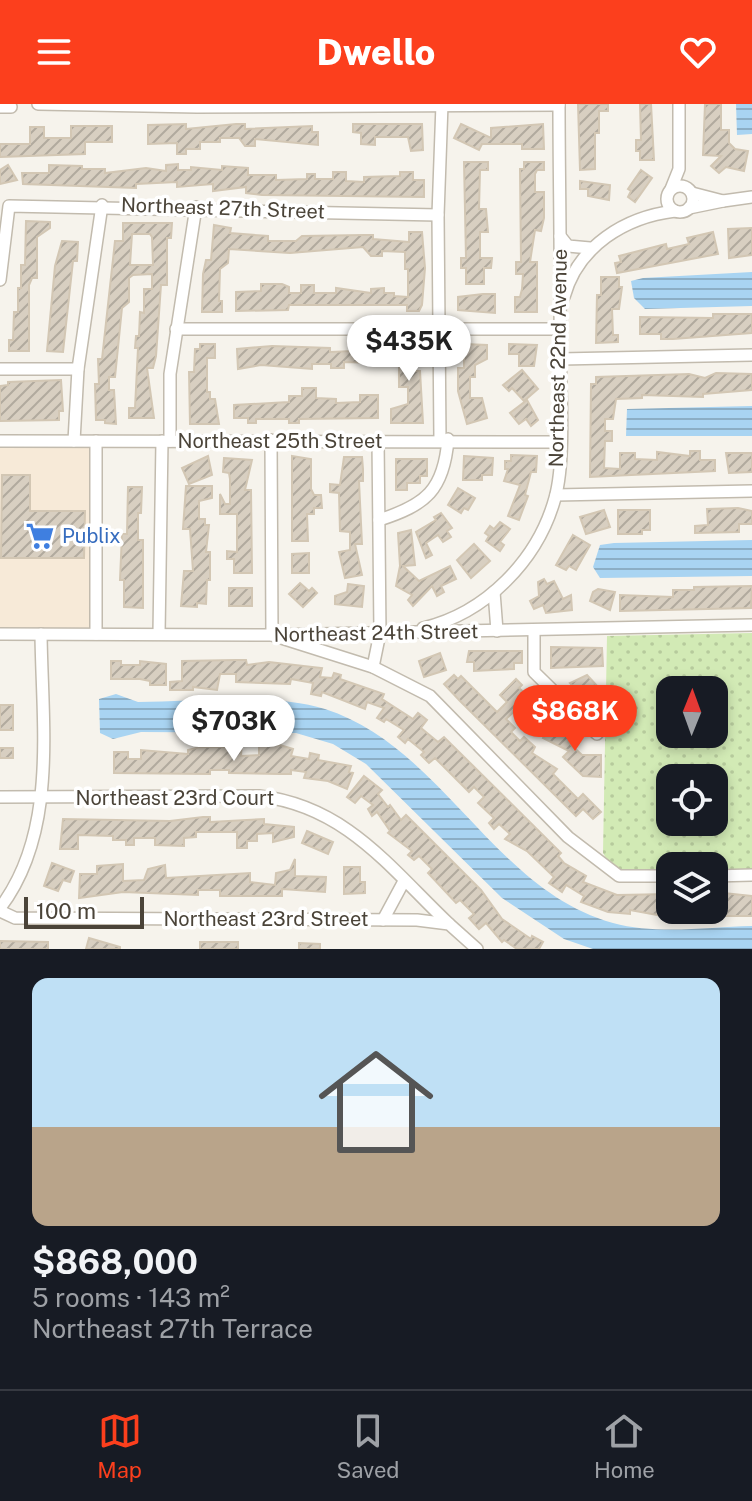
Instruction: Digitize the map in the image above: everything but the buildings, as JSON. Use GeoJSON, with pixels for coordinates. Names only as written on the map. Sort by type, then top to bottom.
{"type":"FeatureCollection","features":[{"type":"Feature","properties":{"kind":"street"},"geometry":{"type":"LineString","coordinates":[[38,104],[559,104]]}},
{"type":"Feature","properties":{"kind":"street"},"geometry":{"type":"LineString","coordinates":[[379,520],[424,501],[441,478],[444,439],[438,215],[442,104]]}},
{"type":"Feature","properties":{"kind":"street","name":"Northeast 22nd Avenue"},"geometry":{"type":"LineString","coordinates":[[399,633],[457,616],[494,592],[519,568],[537,542],[556,495],[562,305],[559,104]]}},
{"type":"Feature","properties":{"kind":"street"},"geometry":{"type":"LineString","coordinates":[[675,211],[668,205],[669,192],[679,169],[679,104]]}},
{"type":"Feature","properties":{"kind":"street"},"geometry":{"type":"LineString","coordinates":[[679,169],[690,190],[689,208]]}},
{"type":"Feature","properties":{"kind":"street"},"geometry":{"type":"LineString","coordinates":[[562,305],[573,273],[590,248],[651,214],[679,185],[723,201]]}},
{"type":"Feature","properties":{"kind":"street"},"geometry":{"type":"LineString","coordinates":[[651,214],[752,197]]}},
{"type":"Feature","properties":{"kind":"street"},"geometry":{"type":"LineString","coordinates":[[74,441],[78,369],[102,205]]}},
{"type":"Feature","properties":{"kind":"street","name":"Northeast 27th Street"},"geometry":{"type":"LineString","coordinates":[[0,280],[9,206],[102,205],[438,215]]}},
{"type":"Feature","properties":{"kind":"street"},"geometry":{"type":"LineString","coordinates":[[159,634],[170,374],[196,207]]}},
{"type":"Feature","properties":{"kind":"street"},"geometry":{"type":"LineString","coordinates":[[559,236],[568,246],[590,248]]}},
{"type":"Feature","properties":{"kind":"street"},"geometry":{"type":"LineString","coordinates":[[176,329],[560,329]]}},
{"type":"Feature","properties":{"kind":"street"},"geometry":{"type":"LineString","coordinates":[[561,359],[752,355]]}},
{"type":"Feature","properties":{"kind":"street"},"geometry":{"type":"LineString","coordinates":[[0,369],[78,369]]}},
{"type":"Feature","properties":{"kind":"street","name":"Northeast 25th Street"},"geometry":{"type":"LineString","coordinates":[[0,441],[444,439],[559,442]]}},
{"type":"Feature","properties":{"kind":"street"},"geometry":{"type":"LineString","coordinates":[[271,440],[272,635],[373,667],[430,696],[568,837],[619,876],[656,876]]}},
{"type":"Feature","properties":{"kind":"street"},"geometry":{"type":"LineString","coordinates":[[373,667],[380,633],[378,440]]}},
{"type":"Feature","properties":{"kind":"street"},"geometry":{"type":"LineString","coordinates":[[96,441],[96,634]]}},
{"type":"Feature","properties":{"kind":"street"},"geometry":{"type":"LineString","coordinates":[[556,495],[752,491]]}},
{"type":"Feature","properties":{"kind":"street"},"geometry":{"type":"LineString","coordinates":[[494,592],[497,631]]}},
{"type":"Feature","properties":{"kind":"street","name":"Northeast 24th Street"},"geometry":{"type":"LineString","coordinates":[[0,634],[272,635],[752,625]]}},
{"type":"Feature","properties":{"kind":"street"},"geometry":{"type":"LineString","coordinates":[[534,631],[534,672],[597,734]]}},
{"type":"Feature","properties":{"kind":"street"},"geometry":{"type":"LineString","coordinates":[[0,909],[28,863],[36,836],[41,797],[41,634]]}},
{"type":"Feature","properties":{"kind":"street","name":"Northeast 23rd Court"},"geometry":{"type":"LineString","coordinates":[[0,797],[259,796],[289,799],[324,812],[346,826],[449,924]]}},
{"type":"Feature","properties":{"kind":"street"},"geometry":{"type":"LineString","coordinates":[[728,876],[752,875]]}},
{"type":"Feature","properties":{"kind":"street"},"geometry":{"type":"LineString","coordinates":[[383,920],[404,881]]}},
{"type":"Feature","properties":{"kind":"street","name":"Northeast 23rd Street"},"geometry":{"type":"LineString","coordinates":[[0,909],[15,918],[383,920],[449,924]]}},
{"type":"Feature","properties":{"kind":"street"},"geometry":{"type":"LineString","coordinates":[[449,924],[477,949]]}},
{"type":"Feature","properties":{"kind":"shaded area"},"geometry":{"type":"Polygon","coordinates":[[[0,446],[93,446],[93,631],[0,630],[0,446]]]}},
{"type":"Feature","properties":{"kind":"green space"},"geometry":{"type":"Polygon","coordinates":[[[752,633],[752,870],[728,869],[728,852],[656,852],[656,872],[615,873],[603,853],[607,636],[752,633]]]}},
{"type":"Feature","properties":{"kind":"water"},"geometry":{"type":"Polygon","coordinates":[[[736,104],[752,104],[752,134],[737,135],[736,104]]]}},
{"type":"Feature","properties":{"kind":"water"},"geometry":{"type":"Polygon","coordinates":[[[752,272],[752,306],[645,309],[634,298],[631,281],[643,278],[752,272]]]}},
{"type":"Feature","properties":{"kind":"water"},"geometry":{"type":"Polygon","coordinates":[[[752,406],[752,436],[626,436],[627,409],[752,406]]]}},
{"type":"Feature","properties":{"kind":"water"},"geometry":{"type":"Polygon","coordinates":[[[752,540],[752,576],[600,578],[593,567],[600,545],[752,540]]]}},
{"type":"Feature","properties":{"kind":"water"},"geometry":{"type":"Polygon","coordinates":[[[116,694],[138,702],[257,699],[325,709],[366,728],[403,754],[500,851],[534,881],[571,906],[613,923],[647,929],[752,926],[752,949],[593,949],[564,939],[502,898],[366,764],[333,744],[296,733],[141,732],[113,739],[100,733],[99,699],[116,694]]]}},
{"type":"Feature","properties":{"kind":"place","name":"Publix"},"geometry":{"type":"Point","coordinates":[40,536]}}]}
